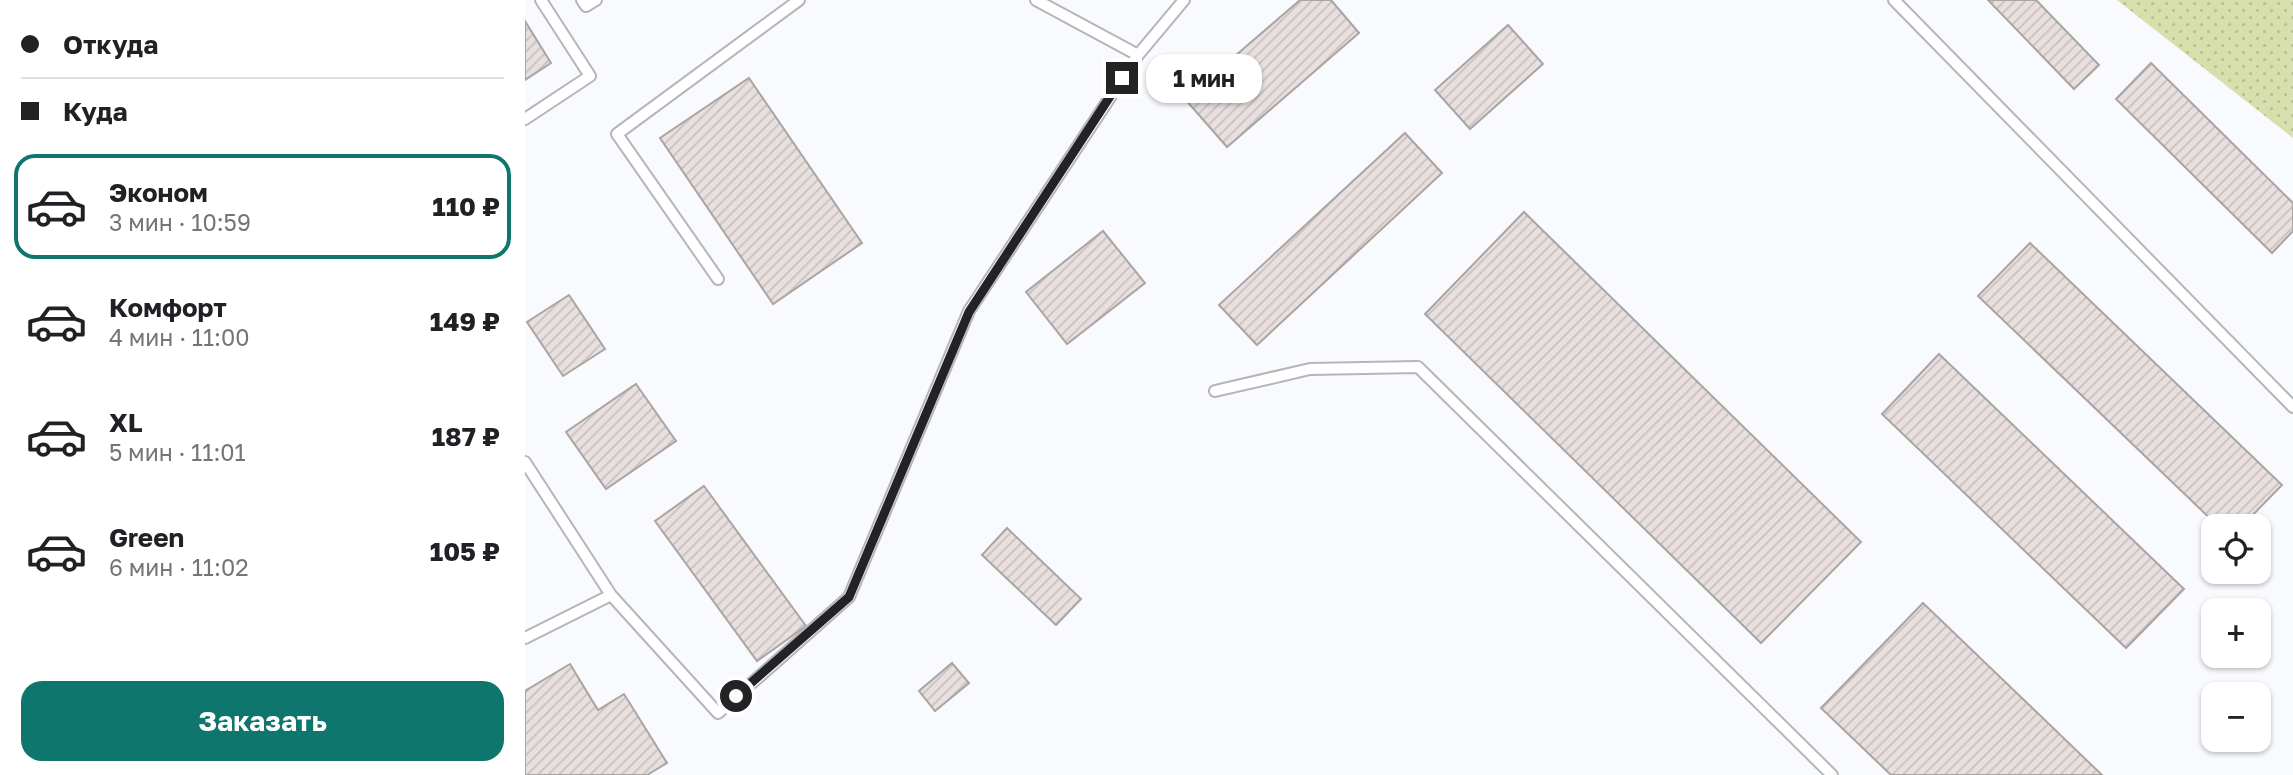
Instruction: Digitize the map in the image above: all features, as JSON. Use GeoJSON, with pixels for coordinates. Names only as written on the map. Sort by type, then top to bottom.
{"type":"FeatureCollection","features":[{"type":"Feature","properties":{"kind":"lane"},"geometry":{"type":"LineString","coordinates":[[525,119],[590,76],[541,0]]}},
{"type":"Feature","properties":{"kind":"lane"},"geometry":{"type":"LineString","coordinates":[[582,0],[586,6],[596,0]]}},
{"type":"Feature","properties":{"kind":"lane"},"geometry":{"type":"LineString","coordinates":[[718,279],[617,134],[799,0]]}},
{"type":"Feature","properties":{"kind":"lane"},"geometry":{"type":"LineString","coordinates":[[1036,0],[1138,55]]}},
{"type":"Feature","properties":{"kind":"lane"},"geometry":{"type":"LineString","coordinates":[[525,462],[611,595],[717,713],[849,597],[969,312],[1138,55],[1184,0]]}},
{"type":"Feature","properties":{"kind":"lane"},"geometry":{"type":"LineString","coordinates":[[1894,0],[2293,407]]}},
{"type":"Feature","properties":{"kind":"lane"},"geometry":{"type":"LineString","coordinates":[[1215,391],[1310,369],[1418,367],[1832,775]]}},
{"type":"Feature","properties":{"kind":"lane"},"geometry":{"type":"LineString","coordinates":[[525,638],[611,595]]}},
{"type":"Feature","properties":{"kind":"green space"},"geometry":{"type":"Polygon","coordinates":[[[2117,0],[2293,0],[2293,138],[2117,0]]]}},
{"type":"Feature","properties":{"kind":"building"},"geometry":{"type":"Polygon","coordinates":[[[1300,0],[1331,0],[1359,33],[1227,147],[1185,99],[1300,0]]]}},
{"type":"Feature","properties":{"kind":"building"},"geometry":{"type":"Polygon","coordinates":[[[1988,0],[2036,0],[2099,65],[2074,89],[1988,0]]]}},
{"type":"Feature","properties":{"kind":"building"},"geometry":{"type":"Polygon","coordinates":[[[525,21],[551,63],[525,80],[525,21]]]}},
{"type":"Feature","properties":{"kind":"building"},"geometry":{"type":"Polygon","coordinates":[[[1508,25],[1543,64],[1470,129],[1435,90],[1508,25]]]}},
{"type":"Feature","properties":{"kind":"building"},"geometry":{"type":"Polygon","coordinates":[[[2151,63],[2293,203],[2293,231],[2272,253],[2116,99],[2151,63]]]}},
{"type":"Feature","properties":{"kind":"building"},"geometry":{"type":"Polygon","coordinates":[[[749,78],[862,243],[773,304],[660,138],[749,78]]]}},
{"type":"Feature","properties":{"kind":"building"},"geometry":{"type":"Polygon","coordinates":[[[1405,133],[1442,173],[1257,345],[1219,305],[1405,133]]]}},
{"type":"Feature","properties":{"kind":"building"},"geometry":{"type":"Polygon","coordinates":[[[1524,212],[1861,542],[1761,643],[1425,314],[1524,212]]]}},
{"type":"Feature","properties":{"kind":"building"},"geometry":{"type":"Polygon","coordinates":[[[1103,231],[1145,283],[1067,344],[1026,292],[1103,231]]]}},
{"type":"Feature","properties":{"kind":"building"},"geometry":{"type":"Polygon","coordinates":[[[2030,243],[2282,485],[2254,514],[2205,514],[1978,296],[2030,243]]]}},
{"type":"Feature","properties":{"kind":"building"},"geometry":{"type":"Polygon","coordinates":[[[569,295],[605,349],[563,376],[527,322],[569,295]]]}},
{"type":"Feature","properties":{"kind":"building"},"geometry":{"type":"Polygon","coordinates":[[[1939,354],[2184,589],[2126,648],[1882,414],[1939,354]]]}},
{"type":"Feature","properties":{"kind":"building"},"geometry":{"type":"Polygon","coordinates":[[[636,384],[676,441],[606,489],[566,432],[636,384]]]}},
{"type":"Feature","properties":{"kind":"building"},"geometry":{"type":"Polygon","coordinates":[[[704,486],[806,626],[757,661],[655,521],[704,486]]]}},
{"type":"Feature","properties":{"kind":"building"},"geometry":{"type":"Polygon","coordinates":[[[1007,528],[1081,599],[1056,625],[982,555],[1007,528]]]}},
{"type":"Feature","properties":{"kind":"building"},"geometry":{"type":"Polygon","coordinates":[[[1923,603],[2102,775],[1891,775],[1821,708],[1923,603]]]}},
{"type":"Feature","properties":{"kind":"building"},"geometry":{"type":"Polygon","coordinates":[[[952,663],[969,683],[935,711],[919,691],[952,663]]]}},
{"type":"Feature","properties":{"kind":"building"},"geometry":{"type":"Polygon","coordinates":[[[570,664],[598,710],[624,694],[667,763],[647,775],[525,775],[525,691],[570,664]]]}},
{"type":"Feature","properties":{"kind":"route"},"geometry":{"type":"LineString","coordinates":[[736,696],[849,597],[969,312],[1122,78]]}}]}
